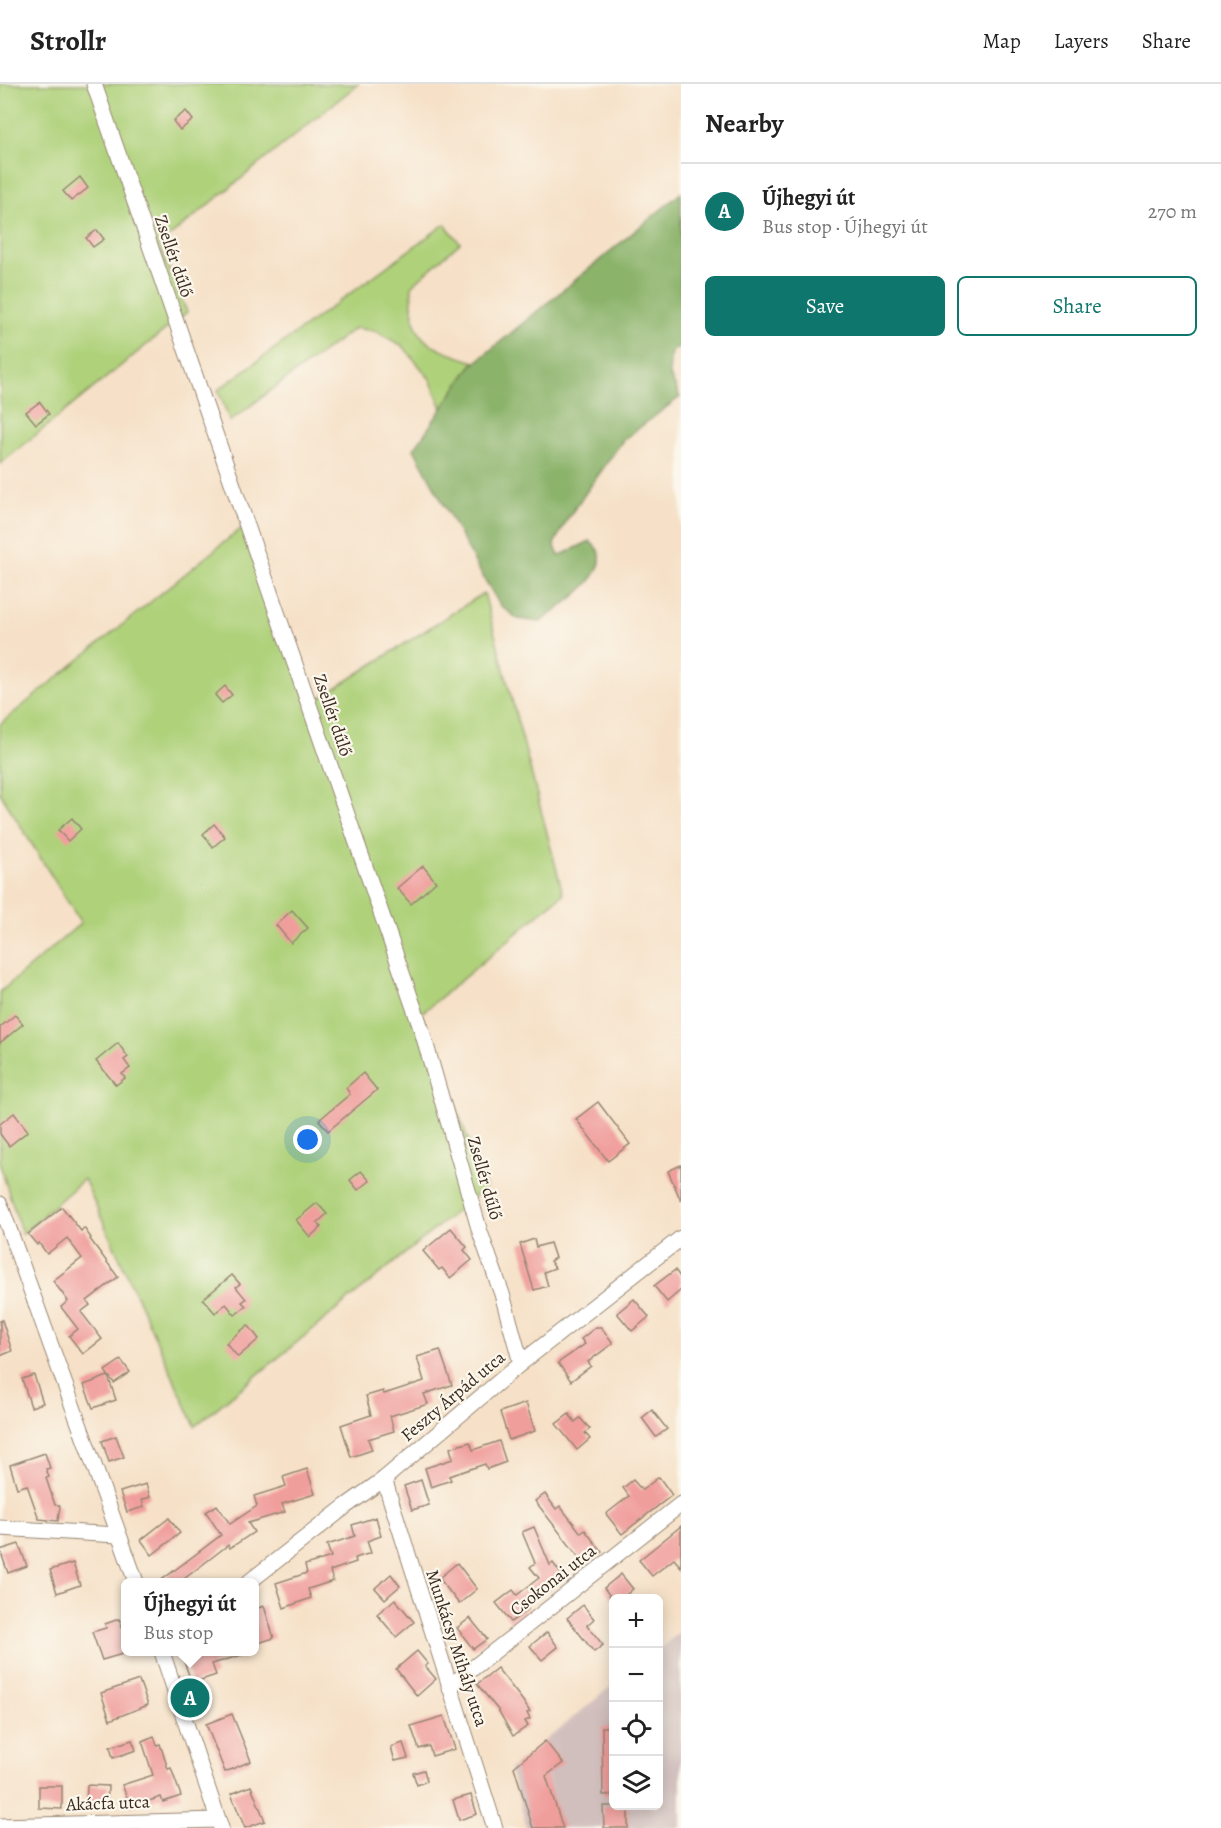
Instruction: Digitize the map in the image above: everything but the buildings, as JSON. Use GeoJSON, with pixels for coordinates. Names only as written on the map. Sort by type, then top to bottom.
{"type":"FeatureCollection","features":[{"type":"Feature","properties":{"kind":"street","name":"Zsellér dűlő"},"geometry":{"type":"LineString","coordinates":[[94,84],[422,1031],[521,1364]]}},
{"type":"Feature","properties":{"kind":"street"},"geometry":{"type":"LineString","coordinates":[[0,1204],[117,1535],[134,1578]]}},
{"type":"Feature","properties":{"kind":"street","name":"Feszty Árpád utca"},"geometry":{"type":"LineString","coordinates":[[254,1578],[384,1479],[521,1364],[681,1238]]}},
{"type":"Feature","properties":{"kind":"street","name":"Munkácsy Mihály utca"},"geometry":{"type":"LineString","coordinates":[[384,1479],[495,1828]]}},
{"type":"Feature","properties":{"kind":"street","name":"Csokonai utca"},"geometry":{"type":"LineString","coordinates":[[449,1687],[681,1504]]}},
{"type":"Feature","properties":{"kind":"street"},"geometry":{"type":"LineString","coordinates":[[0,1528],[117,1535]]}},
{"type":"Feature","properties":{"kind":"street"},"geometry":{"type":"LineString","coordinates":[[163,1656],[219,1824]]}},
{"type":"Feature","properties":{"kind":"street","name":"Akácfa utca"},"geometry":{"type":"LineString","coordinates":[[0,1826],[219,1824]]}},
{"type":"Feature","properties":{"kind":"shaded area"},"geometry":{"type":"Polygon","coordinates":[[[681,1631],[681,1828],[527,1828],[510,1769],[609,1688],[609,1810],[663,1810],[663,1646],[681,1631]]]}},
{"type":"Feature","properties":{"kind":"green space"},"geometry":{"type":"Polygon","coordinates":[[[0,84],[358,84],[159,245],[187,312],[0,464],[0,84]]]}},
{"type":"Feature","properties":{"kind":"green space"},"geometry":{"type":"Polygon","coordinates":[[[681,193],[681,345],[671,352],[669,373],[680,397],[623,440],[568,518],[554,544],[559,556],[590,541],[599,552],[600,562],[589,582],[569,601],[540,622],[518,619],[500,605],[414,449],[471,366],[681,193]]]}},
{"type":"Feature","properties":{"kind":"green space"},"geometry":{"type":"Polygon","coordinates":[[[445,224],[460,243],[412,285],[414,319],[424,339],[433,346],[475,362],[442,408],[430,379],[403,346],[375,331],[355,328],[230,421],[218,390],[445,224]]]}},
{"type":"Feature","properties":{"kind":"green space"},"geometry":{"type":"Polygon","coordinates":[[[243,527],[309,705],[484,593],[563,894],[421,1014],[486,1187],[195,1426],[84,1179],[22,1234],[0,1165],[0,992],[81,923],[0,793],[0,724],[243,527]]]}},
{"type":"Feature","properties":{"kind":"place","name":"Újhegyi út"},"geometry":{"type":"Point","coordinates":[190,1698]}}]}
